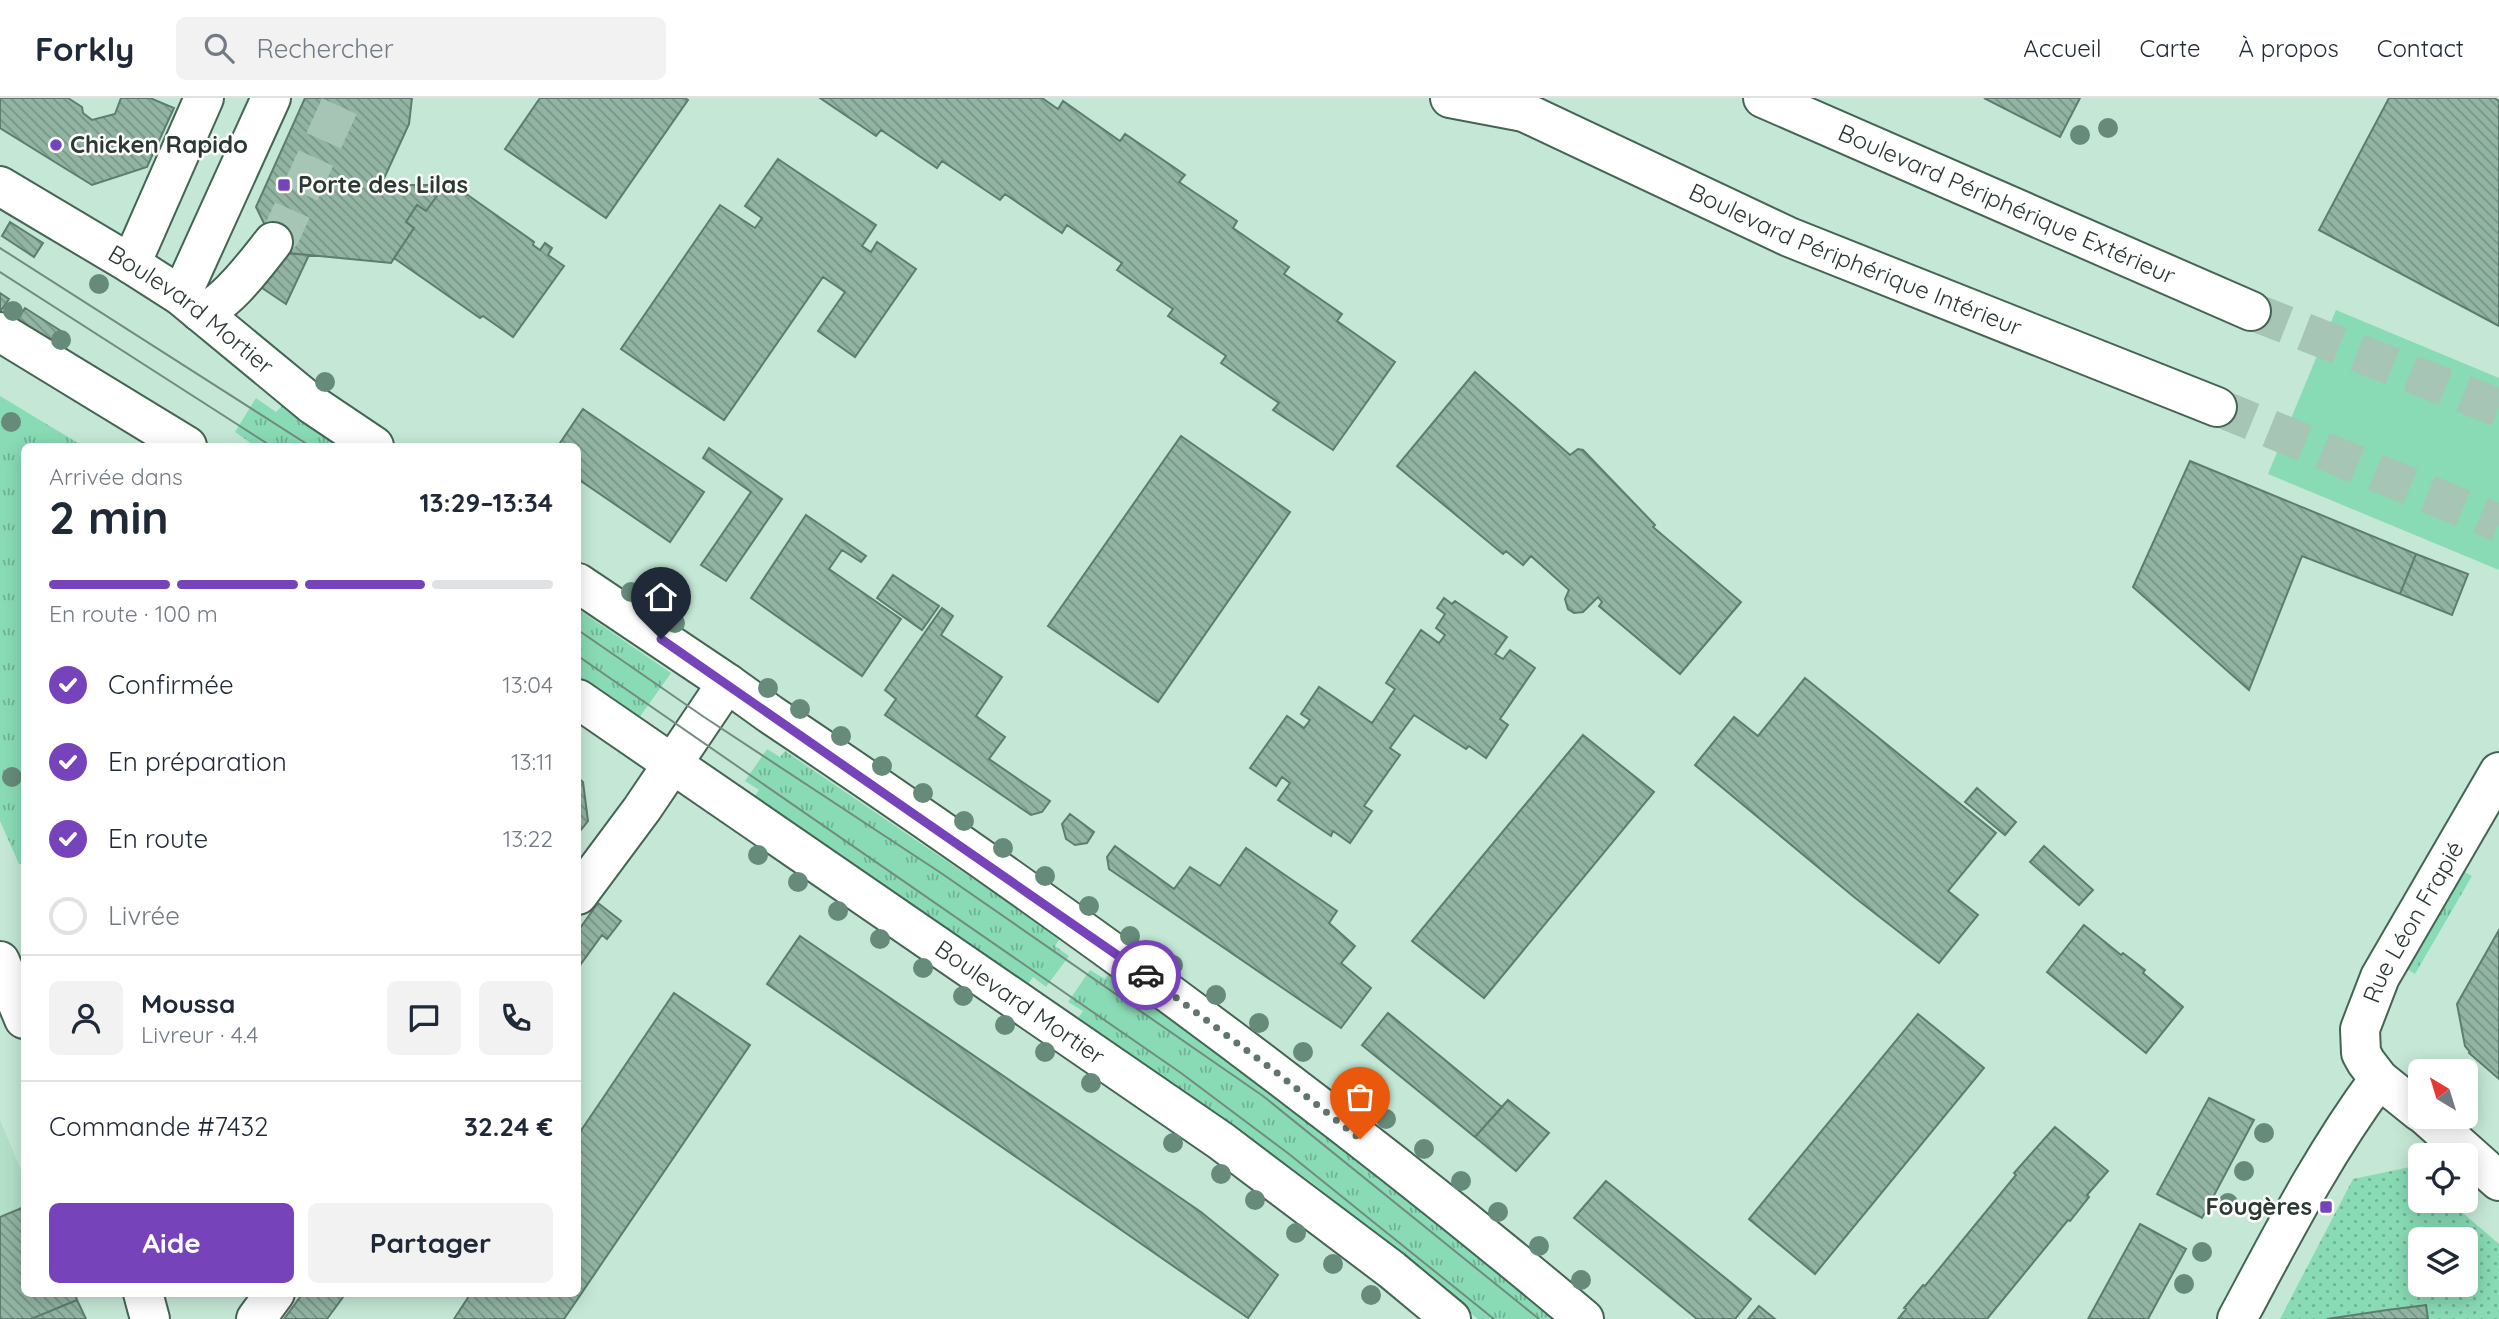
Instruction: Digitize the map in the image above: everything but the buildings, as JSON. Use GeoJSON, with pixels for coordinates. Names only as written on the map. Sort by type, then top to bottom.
{"type":"FeatureCollection","features":[{"type":"Feature","properties":{"kind":"main road"},"geometry":{"type":"LineString","coordinates":[[131,264],[204,98]]}},
{"type":"Feature","properties":{"kind":"main road"},"geometry":{"type":"LineString","coordinates":[[271,98],[191,304],[205,311],[228,294],[273,242]]}},
{"type":"Feature","properties":{"kind":"main road","name":"Boulevard Périphérique Intérieur"},"geometry":{"type":"LineString","coordinates":[[1450,98],[1513,105],[1789,237],[2217,407]]}},
{"type":"Feature","properties":{"kind":"main road","name":"Boulevard Périphérique Extérieur"},"geometry":{"type":"LineString","coordinates":[[1763,98],[2251,311]]}},
{"type":"Feature","properties":{"kind":"main road","name":"Boulevard Mortier"},"geometry":{"type":"LineString","coordinates":[[0,186],[131,264],[191,304],[313,405],[370,443]]}},
{"type":"Feature","properties":{"kind":"main road"},"geometry":{"type":"LineString","coordinates":[[0,332],[182,443]]}},
{"type":"Feature","properties":{"kind":"main road"},"geometry":{"type":"LineString","coordinates":[[581,585],[727,682],[770,715],[1097,939],[1288,1081],[1584,1319]]}},
{"type":"Feature","properties":{"kind":"main road"},"geometry":{"type":"LineString","coordinates":[[581,891],[642,809],[727,682]]}},
{"type":"Feature","properties":{"kind":"main road","name":"Boulevard Mortier"},"geometry":{"type":"LineString","coordinates":[[581,701],[1221,1141],[1392,1270],[1451,1319]]}},
{"type":"Feature","properties":{"kind":"main road","name":"Rue Léon Frapié"},"geometry":{"type":"LineString","coordinates":[[2408,1102],[2379,1079],[2361,1054],[2360,1029],[2380,977],[2499,772]]}},
{"type":"Feature","properties":{"kind":"main road"},"geometry":{"type":"LineString","coordinates":[[2237,1319],[2304,1194],[2354,1113],[2379,1079]]}},
{"type":"Feature","properties":{"kind":"main road"},"geometry":{"type":"LineString","coordinates":[[2441,1129],[2499,1181]]}},
{"type":"Feature","properties":{"kind":"main road"},"geometry":{"type":"LineString","coordinates":[[144,1297],[150,1319]]}},
{"type":"Feature","properties":{"kind":"main road"},"geometry":{"type":"LineString","coordinates":[[256,1319],[272,1297]]}},
{"type":"Feature","properties":{"kind":"shaded area"},"geometry":{"type":"Polygon","coordinates":[[[0,1120],[21,1170],[21,1208],[0,1217],[0,1120]]]}},
{"type":"Feature","properties":{"kind":"green space"},"geometry":{"type":"Polygon","coordinates":[[[2336,310],[2499,378],[2499,570],[2268,474],[2336,310]]]}},
{"type":"Feature","properties":{"kind":"green space"},"geometry":{"type":"Polygon","coordinates":[[[0,396],[78,443],[21,443],[21,864],[0,821],[0,396]]]}},
{"type":"Feature","properties":{"kind":"green space"},"geometry":{"type":"Polygon","coordinates":[[[256,398],[276,412],[282,406],[337,443],[251,443],[235,432],[256,398]]]}},
{"type":"Feature","properties":{"kind":"green space"},"geometry":{"type":"Polygon","coordinates":[[[581,611],[671,673],[639,718],[581,678],[581,611]]]}},
{"type":"Feature","properties":{"kind":"green space"},"geometry":{"type":"Polygon","coordinates":[[[767,749],[780,757],[785,751],[1060,938],[1055,946],[1069,956],[1046,987],[1033,977],[1028,984],[754,797],[759,790],[745,781],[767,749]]]}},
{"type":"Feature","properties":{"kind":"green space"},"geometry":{"type":"Polygon","coordinates":[[[2463,871],[2472,876],[2415,974],[2407,969],[2463,871]]]}},
{"type":"Feature","properties":{"kind":"green space"},"geometry":{"type":"Polygon","coordinates":[[[1090,970],[1105,979],[1110,973],[1224,1056],[1554,1319],[1478,1319],[1311,1182],[1077,1019],[1083,1011],[1068,1002],[1090,970]]]}},
{"type":"Feature","properties":{"kind":"green space"},"geometry":{"type":"Polygon","coordinates":[[[2408,1167],[2408,1213],[2463,1213],[2499,1244],[2499,1319],[2428,1319],[2426,1305],[2327,1319],[2280,1319],[2353,1179],[2408,1167]]]}},
{"type":"Feature","properties":{"kind":"tunnel"},"geometry":{"type":"LineString","coordinates":[[273,242],[282,233],[343,98]]}},
{"type":"Feature","properties":{"kind":"tunnel"},"geometry":{"type":"LineString","coordinates":[[2251,311],[2499,408]]}},
{"type":"Feature","properties":{"kind":"tunnel"},"geometry":{"type":"LineString","coordinates":[[2217,407],[2499,523]]}},
{"type":"Feature","properties":{"kind":"tram line"},"geometry":{"type":"LineString","coordinates":[[0,248],[305,443]]}},
{"type":"Feature","properties":{"kind":"tram line"},"geometry":{"type":"LineString","coordinates":[[0,272],[266,443]]}},
{"type":"Feature","properties":{"kind":"tram line"},"geometry":{"type":"LineString","coordinates":[[581,632],[704,717],[941,873],[1263,1096],[1539,1319]]}},
{"type":"Feature","properties":{"kind":"tram line"},"geometry":{"type":"LineString","coordinates":[[581,658],[1181,1073],[1289,1154],[1494,1319]]}},
{"type":"Feature","properties":{"kind":"way so far"},"geometry":{"type":"LineString","coordinates":[[1146,975],[1360,1139]]}},
{"type":"Feature","properties":{"kind":"place","name":"Chicken Rapido"},"geometry":{"type":"Point","coordinates":[56,145]}},
{"type":"Feature","properties":{"kind":"place","name":"Porte des Lilas"},"geometry":{"type":"Point","coordinates":[284,185]}},
{"type":"Feature","properties":{"kind":"place","name":"Fougères"},"geometry":{"type":"Point","coordinates":[2326,1207]}},
{"type":"Feature","properties":{"kind":"route"},"geometry":{"type":"LineString","coordinates":[[661,639],[727,682],[770,715],[1146,975]]}}]}
